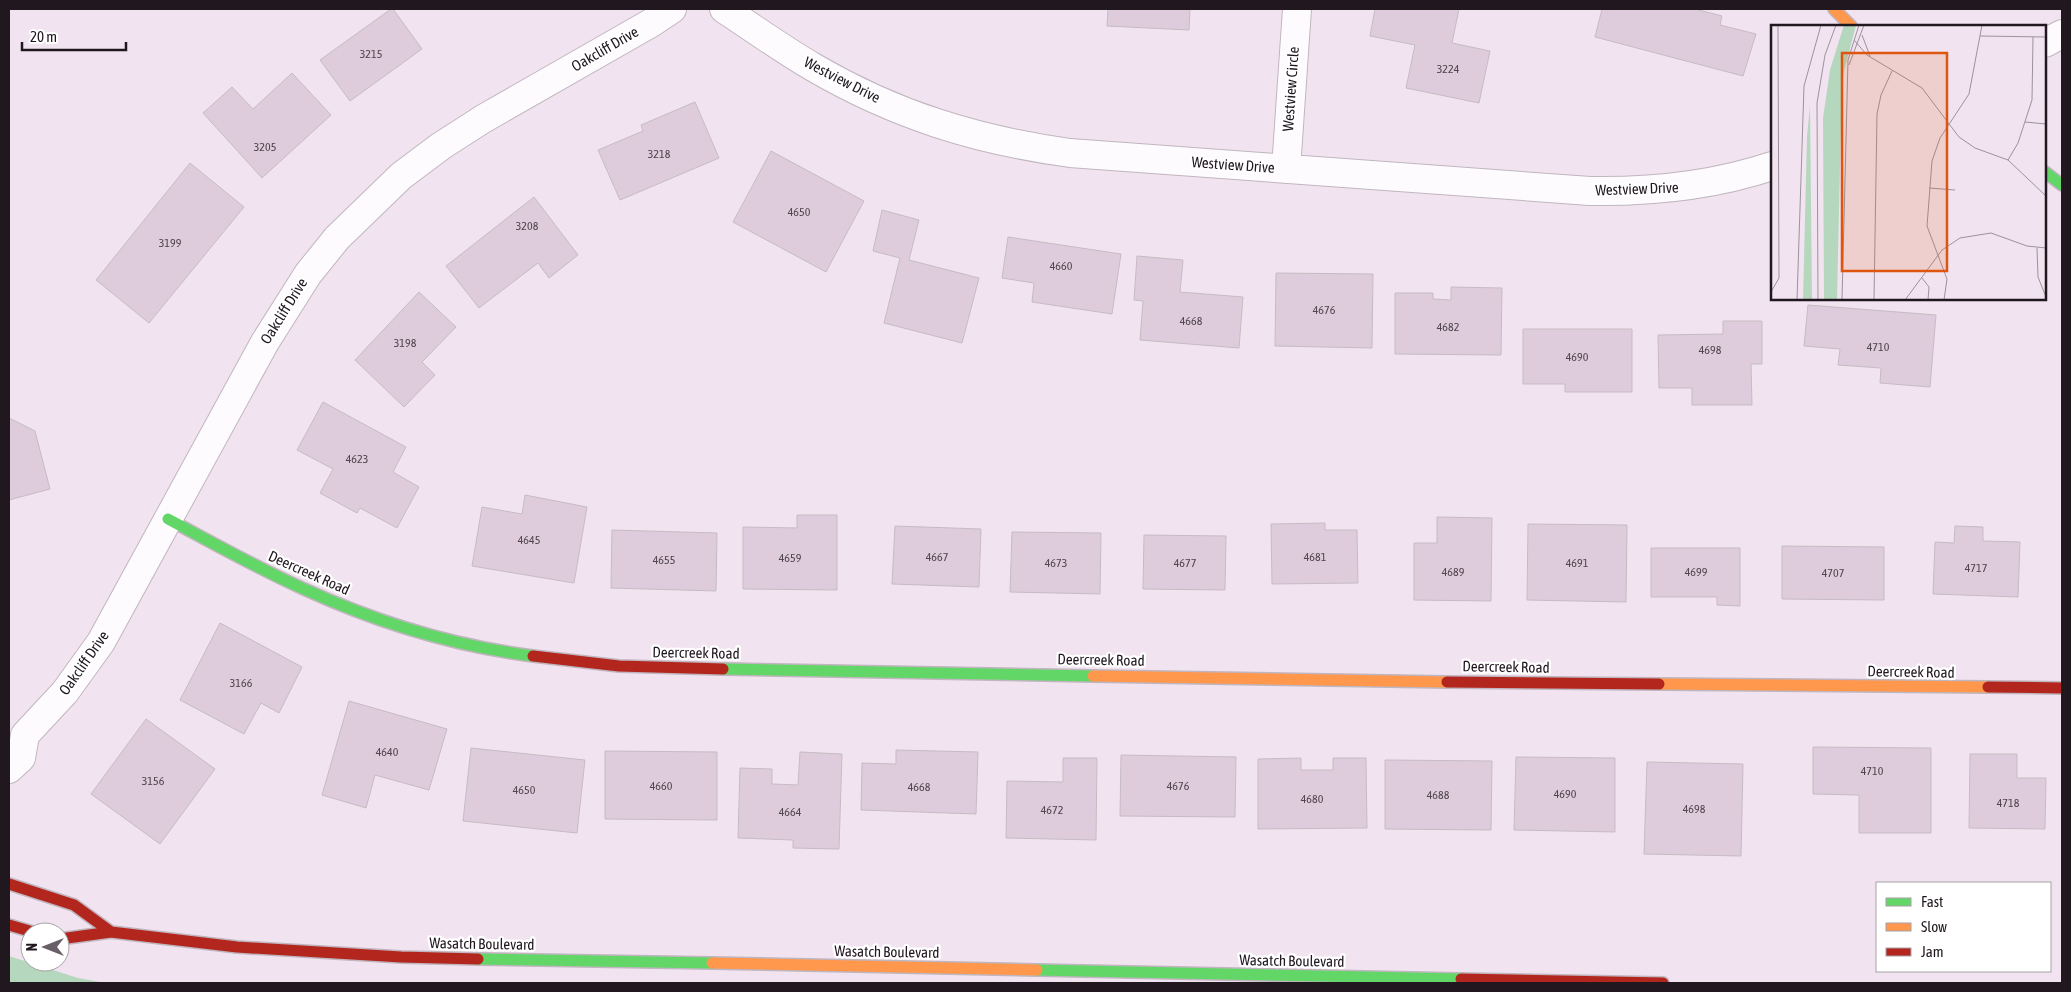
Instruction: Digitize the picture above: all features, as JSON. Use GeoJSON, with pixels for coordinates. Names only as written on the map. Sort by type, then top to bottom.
{"type":"FeatureCollection","features":[{"type":"Feature","properties":{"kind":"street","name":"Oakcliff Drive"},"geometry":{"type":"LineString","coordinates":[[9,769],[21,758],[17,735],[46,715],[84,668],[118,612],[286,307],[313,267],[368,206],[401,176],[448,142],[483,119],[651,24],[672,9]]}},
{"type":"Feature","properties":{"kind":"street","name":"Westview Drive"},"geometry":{"type":"LineString","coordinates":[[724,9],[812,67],[866,94],[921,118],[972,135],[1021,146],[1070,153],[1590,191],[1642,192],[1694,186],[1745,175],[1771,166]]}},
{"type":"Feature","properties":{"kind":"street","name":"Westview Circle"},"geometry":{"type":"LineString","coordinates":[[1286,169],[1297,9]]}},
{"type":"Feature","properties":{"kind":"street"},"geometry":{"type":"LineString","coordinates":[[1834,9],[1850,25]]}},
{"type":"Feature","properties":{"kind":"street"},"geometry":{"type":"LineString","coordinates":[[2046,42],[2062,34]]}},
{"type":"Feature","properties":{"kind":"street"},"geometry":{"type":"LineString","coordinates":[[2046,173],[2062,186]]}},
{"type":"Feature","properties":{"kind":"street","name":"Deercreek Road"},"geometry":{"type":"LineString","coordinates":[[168,519],[306,590],[398,625],[489,650],[582,664],[666,668],[1441,681],[2062,688]]}},
{"type":"Feature","properties":{"kind":"street","name":"Wasatch Boulevard"},"geometry":{"type":"LineString","coordinates":[[9,884],[74,905],[111,932]]}},
{"type":"Feature","properties":{"kind":"street","name":"Wasatch Boulevard"},"geometry":{"type":"LineString","coordinates":[[70,939],[111,932],[237,947],[401,957],[1663,983]]}},
{"type":"Feature","properties":{"kind":"green space"},"geometry":{"type":"Polygon","coordinates":[[[9,956],[20,960],[20,972],[59,972],[78,978],[106,983],[9,983],[9,956]]]}},
{"type":"Feature","properties":{"kind":"building"},"geometry":{"type":"Polygon","coordinates":[[[393,9],[422,49],[350,101],[320,60],[393,9]]]}},
{"type":"Feature","properties":{"kind":"building"},"geometry":{"type":"Polygon","coordinates":[[[1108,9],[1190,9],[1189,30],[1107,26],[1108,9]]]}},
{"type":"Feature","properties":{"kind":"building"},"geometry":{"type":"Polygon","coordinates":[[[1375,9],[1459,9],[1452,43],[1490,51],[1479,103],[1406,88],[1415,45],[1370,36],[1375,9]]]}},
{"type":"Feature","properties":{"kind":"building"},"geometry":{"type":"Polygon","coordinates":[[[1602,9],[1695,9],[1722,16],[1720,25],[1756,34],[1743,76],[1595,37],[1602,9]]]}},
{"type":"Feature","properties":{"kind":"building"},"geometry":{"type":"Polygon","coordinates":[[[292,73],[331,115],[262,178],[203,113],[232,87],[253,109],[292,73]]]}},
{"type":"Feature","properties":{"kind":"building"},"geometry":{"type":"Polygon","coordinates":[[[695,102],[719,158],[620,200],[598,150],[643,131],[641,125],[695,102]]]}},
{"type":"Feature","properties":{"kind":"building"},"geometry":{"type":"Polygon","coordinates":[[[771,151],[864,201],[826,272],[733,222],[771,151]]]}},
{"type":"Feature","properties":{"kind":"building"},"geometry":{"type":"Polygon","coordinates":[[[190,163],[244,207],[149,323],[96,280],[190,163]]]}},
{"type":"Feature","properties":{"kind":"building"},"geometry":{"type":"Polygon","coordinates":[[[534,197],[578,255],[549,278],[538,263],[479,308],[446,266],[534,197]]]}},
{"type":"Feature","properties":{"kind":"building"},"geometry":{"type":"Polygon","coordinates":[[[882,210],[919,220],[909,260],[979,278],[962,343],[884,323],[900,258],[873,251],[882,210]]]}},
{"type":"Feature","properties":{"kind":"building"},"geometry":{"type":"Polygon","coordinates":[[[1008,237],[1121,254],[1112,314],[1032,302],[1034,283],[1002,278],[1008,237]]]}},
{"type":"Feature","properties":{"kind":"building"},"geometry":{"type":"Polygon","coordinates":[[[1137,256],[1183,260],[1180,292],[1243,297],[1239,348],[1140,340],[1143,301],[1134,300],[1137,256]]]}},
{"type":"Feature","properties":{"kind":"building"},"geometry":{"type":"Polygon","coordinates":[[[1276,273],[1373,274],[1372,348],[1275,346],[1276,273]]]}},
{"type":"Feature","properties":{"kind":"building"},"geometry":{"type":"Polygon","coordinates":[[[1451,287],[1502,288],[1501,355],[1395,354],[1395,293],[1433,293],[1433,299],[1451,300],[1451,287]]]}},
{"type":"Feature","properties":{"kind":"building"},"geometry":{"type":"Polygon","coordinates":[[[419,292],[456,327],[422,362],[435,375],[404,407],[355,360],[419,292]]]}},
{"type":"Feature","properties":{"kind":"building"},"geometry":{"type":"Polygon","coordinates":[[[1808,305],[1936,315],[1930,387],[1880,383],[1881,368],[1838,365],[1840,349],[1804,346],[1808,305]]]}},
{"type":"Feature","properties":{"kind":"building"},"geometry":{"type":"Polygon","coordinates":[[[1723,321],[1762,321],[1762,364],[1751,364],[1752,405],[1692,405],[1692,388],[1659,388],[1658,335],[1723,334],[1723,321]]]}},
{"type":"Feature","properties":{"kind":"building"},"geometry":{"type":"Polygon","coordinates":[[[1523,329],[1632,329],[1632,392],[1565,392],[1565,384],[1523,384],[1523,329]]]}},
{"type":"Feature","properties":{"kind":"building"},"geometry":{"type":"Polygon","coordinates":[[[323,402],[406,447],[393,472],[419,487],[397,528],[360,508],[357,513],[320,493],[333,469],[297,450],[323,402]]]}},
{"type":"Feature","properties":{"kind":"building"},"geometry":{"type":"Polygon","coordinates":[[[9,418],[35,431],[50,489],[9,500],[9,418]]]}},
{"type":"Feature","properties":{"kind":"building"},"geometry":{"type":"Polygon","coordinates":[[[525,495],[587,507],[574,583],[472,566],[482,507],[522,514],[525,495]]]}},
{"type":"Feature","properties":{"kind":"building"},"geometry":{"type":"Polygon","coordinates":[[[797,515],[837,515],[837,590],[743,589],[743,527],[797,528],[797,515]]]}},
{"type":"Feature","properties":{"kind":"building"},"geometry":{"type":"Polygon","coordinates":[[[1437,517],[1492,518],[1491,601],[1414,600],[1414,543],[1437,543],[1437,517]]]}},
{"type":"Feature","properties":{"kind":"building"},"geometry":{"type":"Polygon","coordinates":[[[1325,523],[1325,530],[1357,530],[1358,583],[1272,584],[1271,524],[1325,523]]]}},
{"type":"Feature","properties":{"kind":"building"},"geometry":{"type":"Polygon","coordinates":[[[1528,524],[1627,525],[1626,602],[1527,600],[1528,524]]]}},
{"type":"Feature","properties":{"kind":"building"},"geometry":{"type":"Polygon","coordinates":[[[895,526],[981,529],[979,587],[892,584],[895,526]]]}},
{"type":"Feature","properties":{"kind":"building"},"geometry":{"type":"Polygon","coordinates":[[[1955,526],[1983,527],[1983,541],[2020,542],[2018,597],[1933,594],[1935,542],[1954,543],[1955,526]]]}},
{"type":"Feature","properties":{"kind":"building"},"geometry":{"type":"Polygon","coordinates":[[[612,530],[717,533],[716,591],[611,588],[612,530]]]}},
{"type":"Feature","properties":{"kind":"building"},"geometry":{"type":"Polygon","coordinates":[[[1012,532],[1101,533],[1100,594],[1010,592],[1012,532]]]}},
{"type":"Feature","properties":{"kind":"building"},"geometry":{"type":"Polygon","coordinates":[[[1144,535],[1226,536],[1225,590],[1143,589],[1144,535]]]}},
{"type":"Feature","properties":{"kind":"building"},"geometry":{"type":"Polygon","coordinates":[[[1782,546],[1884,547],[1884,600],[1782,599],[1782,546]]]}},
{"type":"Feature","properties":{"kind":"building"},"geometry":{"type":"Polygon","coordinates":[[[1651,548],[1740,548],[1740,606],[1717,605],[1717,597],[1651,597],[1651,548]]]}},
{"type":"Feature","properties":{"kind":"building"},"geometry":{"type":"Polygon","coordinates":[[[220,623],[302,667],[279,713],[261,703],[244,734],[180,700],[220,623]]]}},
{"type":"Feature","properties":{"kind":"building"},"geometry":{"type":"Polygon","coordinates":[[[349,701],[447,729],[429,790],[375,775],[366,808],[322,795],[349,701]]]}},
{"type":"Feature","properties":{"kind":"building"},"geometry":{"type":"Polygon","coordinates":[[[146,719],[215,769],[160,844],[91,794],[146,719]]]}},
{"type":"Feature","properties":{"kind":"building"},"geometry":{"type":"Polygon","coordinates":[[[1813,747],[1931,748],[1931,833],[1859,833],[1859,795],[1813,794],[1813,747]]]}},
{"type":"Feature","properties":{"kind":"building"},"geometry":{"type":"Polygon","coordinates":[[[471,748],[585,760],[577,833],[463,821],[471,748]]]}},
{"type":"Feature","properties":{"kind":"building"},"geometry":{"type":"Polygon","coordinates":[[[896,750],[978,752],[976,814],[861,810],[862,763],[896,764],[896,750]]]}},
{"type":"Feature","properties":{"kind":"building"},"geometry":{"type":"Polygon","coordinates":[[[605,751],[717,752],[717,820],[605,819],[605,751]]]}},
{"type":"Feature","properties":{"kind":"building"},"geometry":{"type":"Polygon","coordinates":[[[800,752],[842,754],[839,849],[793,848],[793,840],[738,838],[740,768],[772,769],[772,784],[798,785],[800,752]]]}},
{"type":"Feature","properties":{"kind":"building"},"geometry":{"type":"Polygon","coordinates":[[[1970,754],[2017,754],[2017,778],[2046,778],[2045,829],[1969,828],[1970,754]]]}},
{"type":"Feature","properties":{"kind":"building"},"geometry":{"type":"Polygon","coordinates":[[[1121,755],[1236,757],[1235,817],[1120,816],[1121,755]]]}},
{"type":"Feature","properties":{"kind":"building"},"geometry":{"type":"Polygon","coordinates":[[[1516,757],[1615,758],[1615,832],[1514,830],[1516,757]]]}},
{"type":"Feature","properties":{"kind":"building"},"geometry":{"type":"Polygon","coordinates":[[[1063,758],[1097,758],[1096,840],[1006,838],[1007,781],[1063,782],[1063,758]]]}},
{"type":"Feature","properties":{"kind":"building"},"geometry":{"type":"Polygon","coordinates":[[[1301,758],[1301,770],[1333,770],[1333,758],[1366,758],[1367,828],[1258,829],[1258,759],[1301,758]]]}},
{"type":"Feature","properties":{"kind":"building"},"geometry":{"type":"Polygon","coordinates":[[[1385,760],[1492,761],[1491,830],[1385,829],[1385,760]]]}},
{"type":"Feature","properties":{"kind":"building"},"geometry":{"type":"Polygon","coordinates":[[[1647,762],[1743,764],[1741,856],[1644,854],[1647,762]]]}},
{"type":"Feature","properties":{"kind":"traffic: fast"},"geometry":{"type":"LineString","coordinates":[[2046,173],[2062,185]]}},
{"type":"Feature","properties":{"kind":"traffic: fast"},"geometry":{"type":"LineString","coordinates":[[168,519],[269,573],[359,612],[445,639],[504,652],[533,656]]}},
{"type":"Feature","properties":{"kind":"traffic: fast"},"geometry":{"type":"LineString","coordinates":[[723,669],[1093,676]]}},
{"type":"Feature","properties":{"kind":"traffic: fast"},"geometry":{"type":"LineString","coordinates":[[478,959],[712,963]]}},
{"type":"Feature","properties":{"kind":"traffic: fast"},"geometry":{"type":"LineString","coordinates":[[1037,970],[1461,979]]}},
{"type":"Feature","properties":{"kind":"traffic: slow"},"geometry":{"type":"LineString","coordinates":[[1834,9],[1850,25]]}},
{"type":"Feature","properties":{"kind":"traffic: slow"},"geometry":{"type":"LineString","coordinates":[[1093,676],[1447,682]]}},
{"type":"Feature","properties":{"kind":"traffic: slow"},"geometry":{"type":"LineString","coordinates":[[1659,684],[1988,687]]}},
{"type":"Feature","properties":{"kind":"traffic: slow"},"geometry":{"type":"LineString","coordinates":[[712,963],[1037,970]]}},
{"type":"Feature","properties":{"kind":"traffic: jam"},"geometry":{"type":"LineString","coordinates":[[533,656],[619,666],[723,669]]}},
{"type":"Feature","properties":{"kind":"traffic: jam"},"geometry":{"type":"LineString","coordinates":[[1447,682],[1659,684]]}},
{"type":"Feature","properties":{"kind":"traffic: jam"},"geometry":{"type":"LineString","coordinates":[[1988,687],[2062,688]]}},
{"type":"Feature","properties":{"kind":"traffic: jam"},"geometry":{"type":"LineString","coordinates":[[9,884],[74,905],[111,932]]}},
{"type":"Feature","properties":{"kind":"traffic: jam"},"geometry":{"type":"LineString","coordinates":[[9,925],[20,928]]}},
{"type":"Feature","properties":{"kind":"traffic: jam"},"geometry":{"type":"LineString","coordinates":[[70,938],[111,932],[237,947],[401,957],[478,959]]}},
{"type":"Feature","properties":{"kind":"traffic: jam"},"geometry":{"type":"LineString","coordinates":[[1461,979],[1663,983]]}}]}
